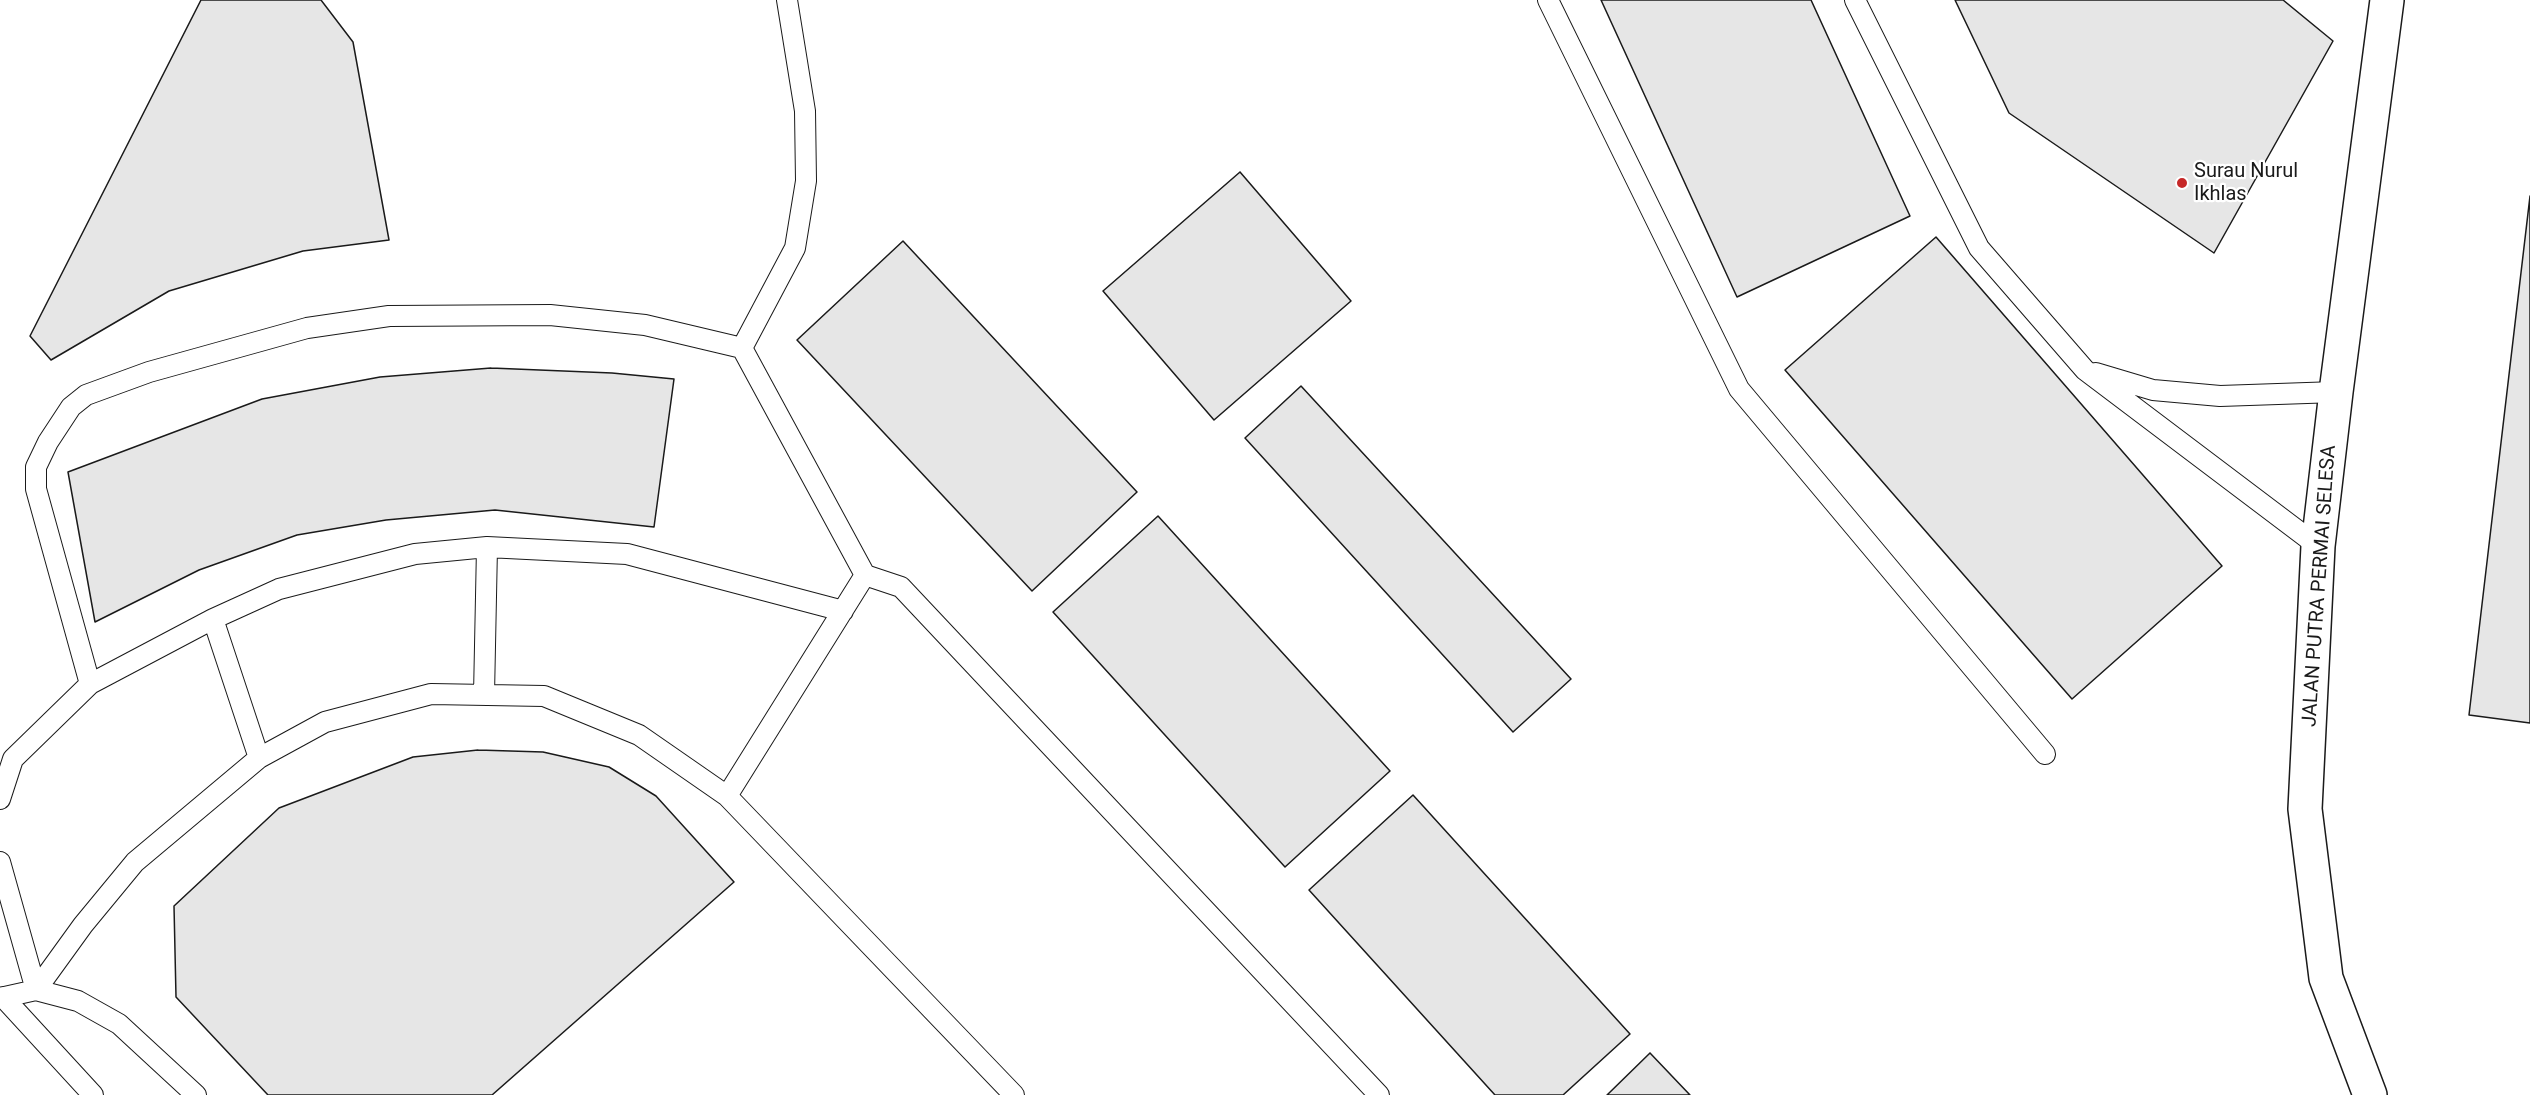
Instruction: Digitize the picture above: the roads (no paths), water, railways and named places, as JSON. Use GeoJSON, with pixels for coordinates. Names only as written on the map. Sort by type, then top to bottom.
{"type":"FeatureCollection","features":[{"type":"Feature","properties":{"kind":"street","name":"JALAN PUTRA PERMAI SELESA"},"geometry":{"type":"LineString","coordinates":[[2370,1095],[2326,978],[2305,809],[2318,546],[2386,0]]}},
{"type":"Feature","properties":{"kind":"lane"},"geometry":{"type":"LineString","coordinates":[[742,348],[795,248],[806,181],[805,111],[787,0]]}},
{"type":"Feature","properties":{"kind":"lane"},"geometry":{"type":"LineString","coordinates":[[1548,0],[1739,389],[2045,754]]}},
{"type":"Feature","properties":{"kind":"lane"},"geometry":{"type":"LineString","coordinates":[[1855,0],[1979,248],[2085,370],[2318,546]]}},
{"type":"Feature","properties":{"kind":"lane"},"geometry":{"type":"LineString","coordinates":[[90,684],[36,489],[36,467],[48,442],[71,407],[86,395],[149,372],[307,328],[389,316],[550,315],[645,325],[742,348],[865,575],[901,587],[1379,1095]]}},
{"type":"Feature","properties":{"kind":"lane"},"geometry":{"type":"LineString","coordinates":[[2085,370],[2153,390],[2220,396],[2336,392]]}},
{"type":"Feature","properties":{"kind":"lane"},"geometry":{"type":"LineString","coordinates":[[0,799],[13,759],[90,684],[213,620],[279,589],[415,554],[487,547],[627,554],[843,610]]}},
{"type":"Feature","properties":{"kind":"lane"},"geometry":{"type":"LineString","coordinates":[[484,695],[487,547]]}},
{"type":"Feature","properties":{"kind":"lane"},"geometry":{"type":"LineString","coordinates":[[727,796],[865,575]]}},
{"type":"Feature","properties":{"kind":"lane"},"geometry":{"type":"LineString","coordinates":[[213,620],[259,758]]}},
{"type":"Feature","properties":{"kind":"lane"},"geometry":{"type":"LineString","coordinates":[[36,990],[83,926],[135,862],[259,758],[325,722],[431,694],[544,696],[639,735],[727,796],[1014,1095]]}},
{"type":"Feature","properties":{"kind":"lane"},"geometry":{"type":"LineString","coordinates":[[0,862],[36,990]]}},
{"type":"Feature","properties":{"kind":"lane"},"geometry":{"type":"LineString","coordinates":[[93,1095],[2,998],[36,990],[78,1001],[119,1024],[196,1095]]}},
{"type":"Feature","properties":{"kind":"place","name":"Surau Nurul Ikhlas"},"geometry":{"type":"Point","coordinates":[2182,183]}}]}
